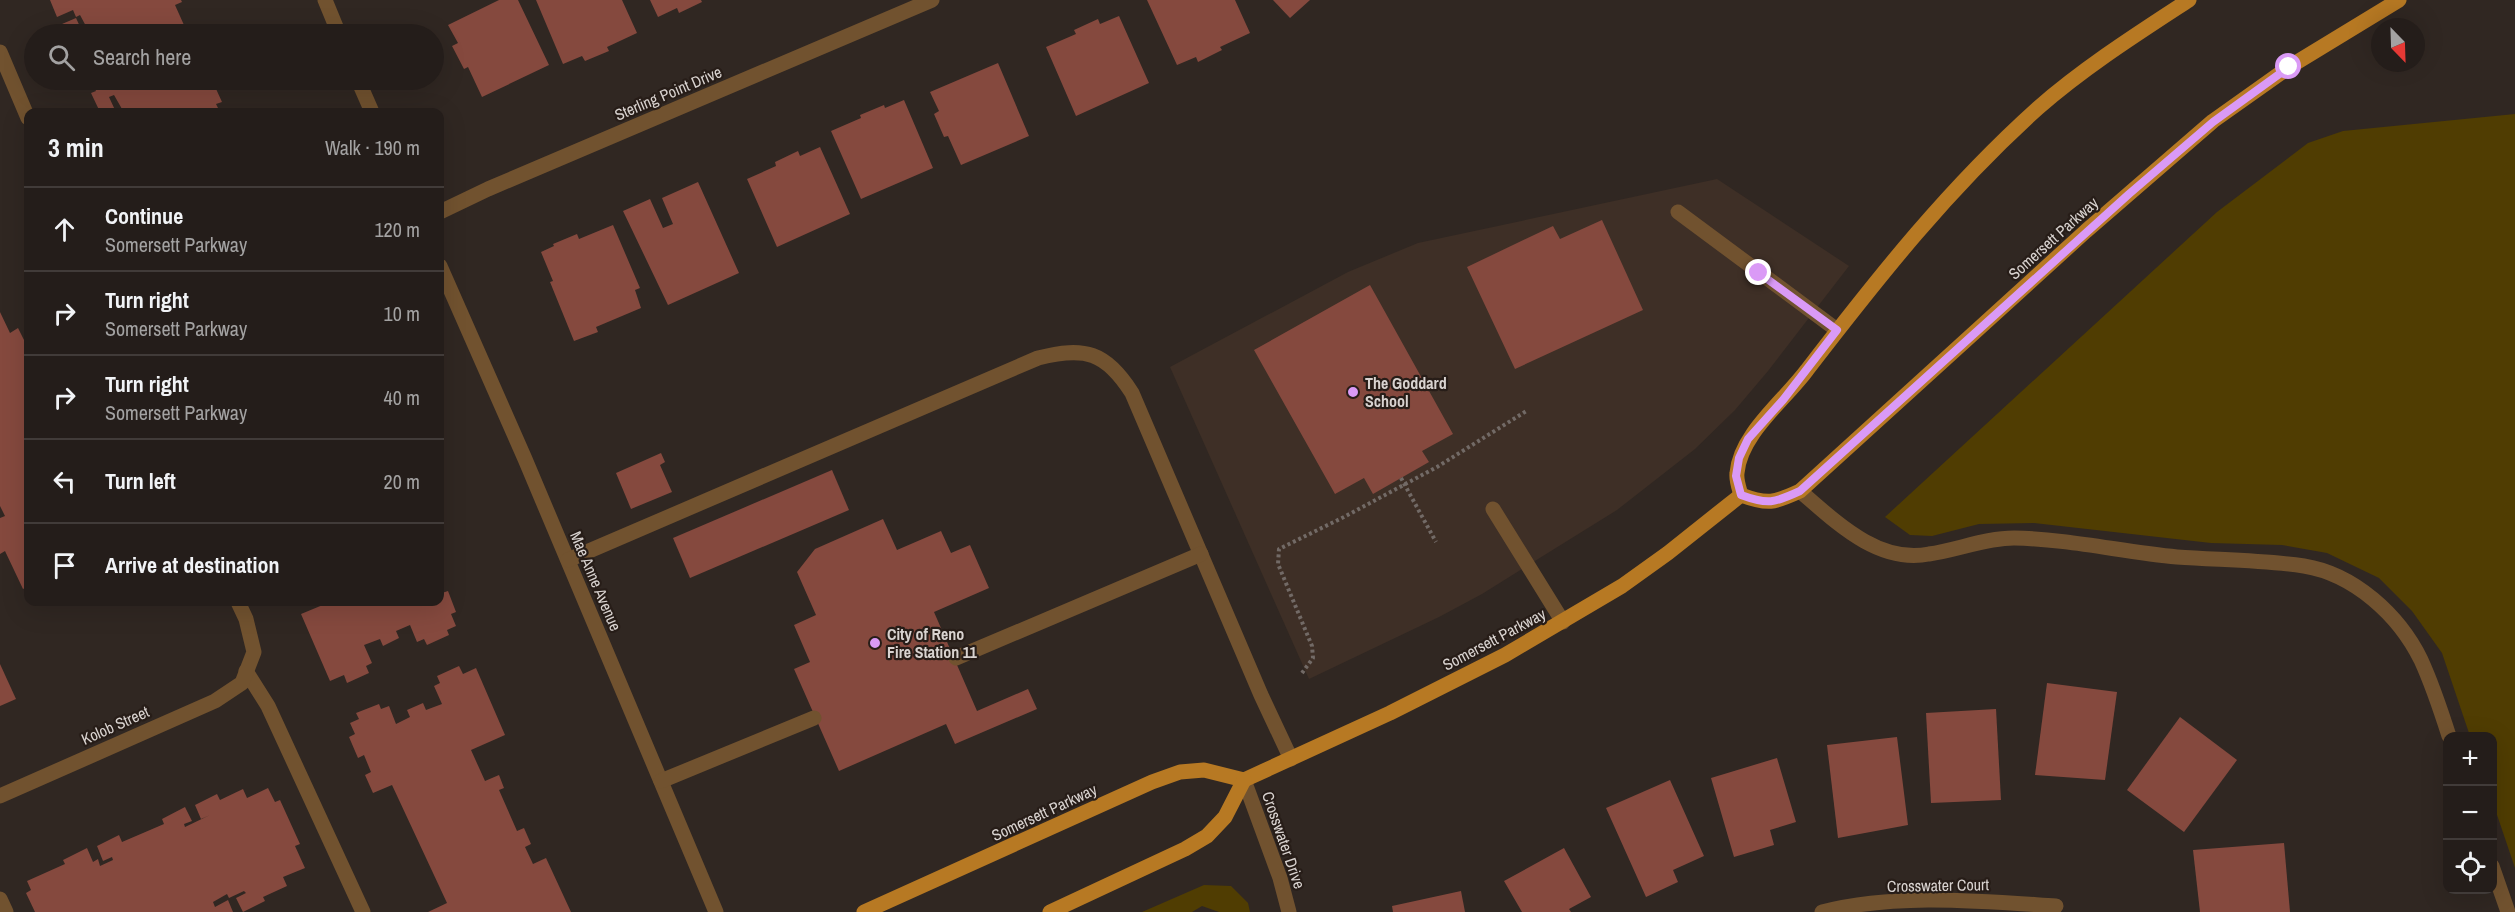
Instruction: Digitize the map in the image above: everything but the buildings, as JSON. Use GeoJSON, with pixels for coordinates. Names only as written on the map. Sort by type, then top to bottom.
{"type":"FeatureCollection","features":[{"type":"Feature","properties":{"kind":"main road"},"geometry":{"type":"LineString","coordinates":[[1741,495],[1736,476],[1739,458],[1748,439],[1795,385],[1929,218],[1980,163],[2039,108],[2086,69],[2189,0]]}},
{"type":"Feature","properties":{"kind":"main road","name":"Somersett Parkway"},"geometry":{"type":"LineString","coordinates":[[864,912],[1180,772],[1204,770],[1244,780],[1291,759],[1446,686],[1563,622],[1659,560],[1741,495],[1757,501],[1777,502],[1800,491],[2086,231],[2213,122],[2289,67],[2399,0]]}},
{"type":"Feature","properties":{"kind":"main road"},"geometry":{"type":"LineString","coordinates":[[1050,912],[1185,849],[1207,836],[1225,817],[1244,780]]}},
{"type":"Feature","properties":{"kind":"street"},"geometry":{"type":"LineString","coordinates":[[325,0],[335,24]]}},
{"type":"Feature","properties":{"kind":"street","name":"Sterling Point Drive"},"geometry":{"type":"LineString","coordinates":[[444,210],[910,4],[932,0]]}},
{"type":"Feature","properties":{"kind":"street"},"geometry":{"type":"LineString","coordinates":[[0,52],[24,109]]}},
{"type":"Feature","properties":{"kind":"street"},"geometry":{"type":"LineString","coordinates":[[362,90],[370,108]]}},
{"type":"Feature","properties":{"kind":"street"},"geometry":{"type":"LineString","coordinates":[[1678,212],[1837,330]]}},
{"type":"Feature","properties":{"kind":"street","name":"Mae Anne Avenue"},"geometry":{"type":"LineString","coordinates":[[444,275],[568,560],[716,912]]}},
{"type":"Feature","properties":{"kind":"street"},"geometry":{"type":"LineString","coordinates":[[568,560],[1027,362],[1061,352],[1087,352],[1105,360],[1121,376],[1132,393],[1261,695],[1291,759]]}},
{"type":"Feature","properties":{"kind":"street"},"geometry":{"type":"LineString","coordinates":[[1800,491],[1834,520],[1882,551],[1901,555],[1927,555],[2012,538],[2184,557],[2305,566],[2339,576],[2367,594],[2394,620],[2413,648],[2435,694],[2448,732]]}},
{"type":"Feature","properties":{"kind":"street"},"geometry":{"type":"LineString","coordinates":[[1493,509],[1563,622]]}},
{"type":"Feature","properties":{"kind":"street"},"geometry":{"type":"LineString","coordinates":[[956,658],[1201,554]]}},
{"type":"Feature","properties":{"kind":"street"},"geometry":{"type":"LineString","coordinates":[[240,606],[246,619],[254,652],[244,677],[268,706],[363,912]]}},
{"type":"Feature","properties":{"kind":"street","name":"Kolob Street"},"geometry":{"type":"LineString","coordinates":[[0,796],[215,701],[244,677]]}},
{"type":"Feature","properties":{"kind":"street"},"geometry":{"type":"LineString","coordinates":[[661,780],[814,718]]}},
{"type":"Feature","properties":{"kind":"street","name":"Crosswater Drive"},"geometry":{"type":"LineString","coordinates":[[1244,780],[1280,878],[1289,912]]}},
{"type":"Feature","properties":{"kind":"street"},"geometry":{"type":"LineString","coordinates":[[2497,878],[2508,912]]}},
{"type":"Feature","properties":{"kind":"street"},"geometry":{"type":"LineString","coordinates":[[0,899],[6,912]]}},
{"type":"Feature","properties":{"kind":"street","name":"Crosswater Court"},"geometry":{"type":"LineString","coordinates":[[1822,912],[1898,901],[1967,900],[2056,906]]}},
{"type":"Feature","properties":{"kind":"path"},"geometry":{"type":"LineString","coordinates":[[1302,673],[1312,658],[1312,646],[1278,564],[1279,549],[1404,485],[1482,441],[1528,410]]}},
{"type":"Feature","properties":{"kind":"path"},"geometry":{"type":"LineString","coordinates":[[1401,478],[1436,542]]}},
{"type":"Feature","properties":{"kind":"shaded area"},"geometry":{"type":"Polygon","coordinates":[[[2515,114],[2515,868],[2497,815],[2497,732],[2469,732],[2442,653],[2412,611],[2379,578],[2327,553],[2282,545],[2211,543],[2034,523],[1979,524],[1932,536],[1910,535],[1885,517],[2217,212],[2308,143],[2343,131],[2515,114]]]}},
{"type":"Feature","properties":{"kind":"shaded area"},"geometry":{"type":"Polygon","coordinates":[[[1717,179],[1849,266],[1768,371],[1735,410],[1695,449],[1617,510],[1482,594],[1309,679],[1170,367],[1348,272],[1418,243],[1717,179]]]}},
{"type":"Feature","properties":{"kind":"shaded area"},"geometry":{"type":"Polygon","coordinates":[[[1204,885],[1231,886],[1248,903],[1250,912],[1219,912],[1202,906],[1192,912],[1142,912],[1204,885]]]}},
{"type":"Feature","properties":{"kind":"place","name":"The Goddard School"},"geometry":{"type":"Point","coordinates":[1353,392]}},
{"type":"Feature","properties":{"kind":"place","name":"City of Reno Fire Station 11"},"geometry":{"type":"Point","coordinates":[875,643]}},
{"type":"Feature","properties":{"kind":"route"},"geometry":{"type":"LineString","coordinates":[[1759,273],[1837,330],[1783,400],[1748,439],[1739,458],[1736,476],[1741,495],[1757,501],[1777,502],[1800,491],[2086,231],[2213,122],[2289,67]]}}]}
